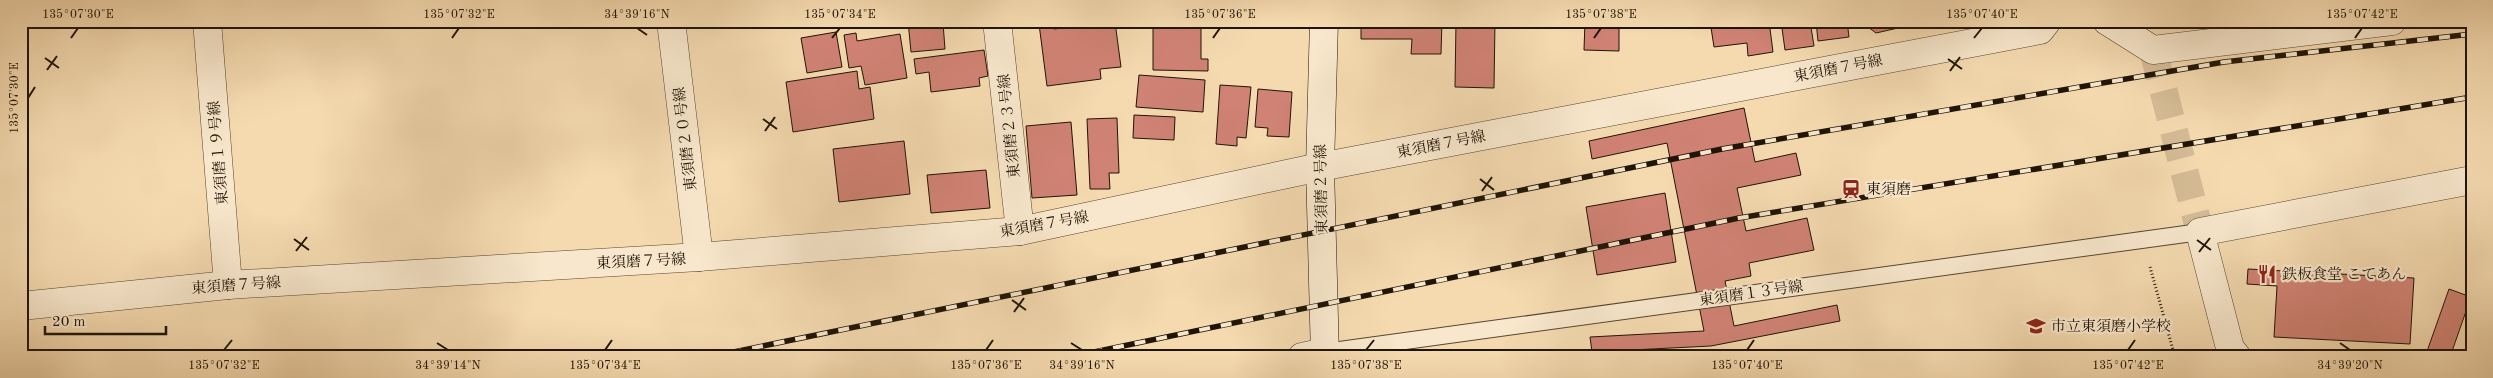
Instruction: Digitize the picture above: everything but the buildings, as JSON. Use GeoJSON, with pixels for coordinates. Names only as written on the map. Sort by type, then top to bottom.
{"type":"FeatureCollection","features":[{"type":"Feature","properties":{"kind":"street","name":"東須磨１９号線"},"geometry":{"type":"LineString","coordinates":[[207,21],[228,285]]}},
{"type":"Feature","properties":{"kind":"street","name":"東須磨２０号線"},"geometry":{"type":"LineString","coordinates":[[671,21],[699,258]]}},
{"type":"Feature","properties":{"kind":"street","name":"東須磨２３号線"},"geometry":{"type":"LineString","coordinates":[[997,21],[1020,231]]}},
{"type":"Feature","properties":{"kind":"street","name":"東須磨２号線"},"geometry":{"type":"LineString","coordinates":[[1317,355],[1324,21]]}},
{"type":"Feature","properties":{"kind":"street","name":"東須磨７号線"},"geometry":{"type":"LineString","coordinates":[[21,306],[228,285],[699,258],[1020,231],[1320,167],[2040,30],[2046,21]]}},
{"type":"Feature","properties":{"kind":"street"},"geometry":{"type":"LineString","coordinates":[[2107,21],[2153,50],[2392,21]]}},
{"type":"Feature","properties":{"kind":"street"},"geometry":{"type":"LineString","coordinates":[[2237,357],[2230,348],[2200,232],[2472,180]]}},
{"type":"Feature","properties":{"kind":"lane","name":"東須磨１３号線"},"geometry":{"type":"LineString","coordinates":[[1317,355],[2200,232]]}},
{"type":"Feature","properties":{"kind":"path"},"geometry":{"type":"LineString","coordinates":[[2149,264],[2175,357]]}},
{"type":"Feature","properties":{"kind":"tunnel"},"geometry":{"type":"LineString","coordinates":[[2153,50],[2200,232]]}},
{"type":"Feature","properties":{"kind":"railway"},"geometry":{"type":"LineString","coordinates":[[709,357],[1722,149],[2224,62],[2472,34]]}},
{"type":"Feature","properties":{"kind":"railway"},"geometry":{"type":"LineString","coordinates":[[1070,357],[1739,218],[2472,97]]}},
{"type":"Feature","properties":{"kind":"place","name":"東須磨"},"geometry":{"type":"Point","coordinates":[1851,189]}},
{"type":"Feature","properties":{"kind":"place","name":"鉄板食堂 こてあん"},"geometry":{"type":"Point","coordinates":[2267,274]}},
{"type":"Feature","properties":{"kind":"place","name":"市立東須磨小学校"},"geometry":{"type":"Point","coordinates":[2036,326]}}]}
